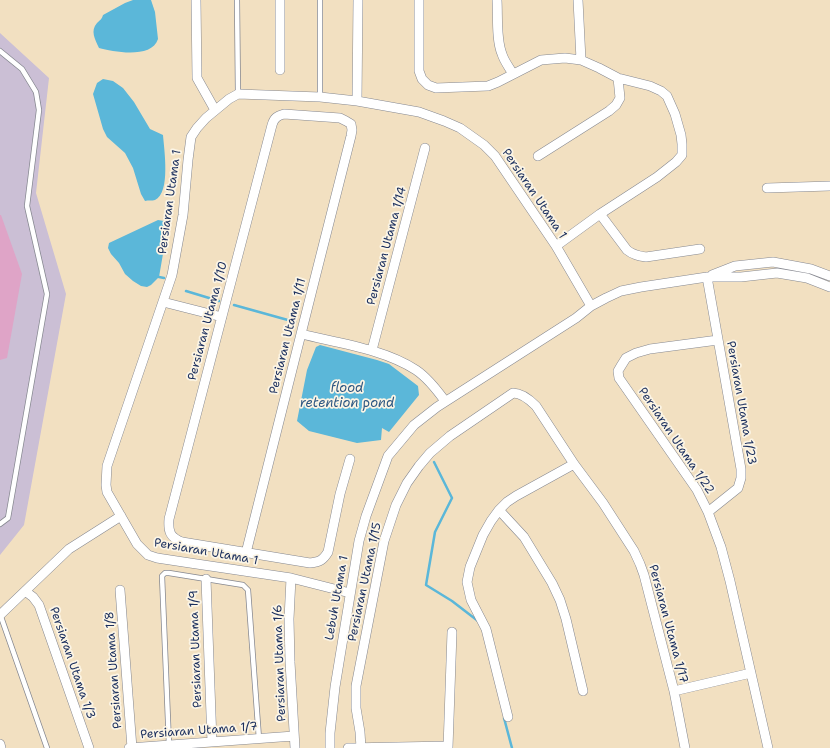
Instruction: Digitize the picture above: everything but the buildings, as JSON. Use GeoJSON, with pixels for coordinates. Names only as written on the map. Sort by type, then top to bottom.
{"type":"FeatureCollection","features":[{"type":"Feature","properties":{"kind":"street"},"geometry":{"type":"LineString","coordinates":[[196,0],[197,78],[215,110]]}},
{"type":"Feature","properties":{"kind":"street"},"geometry":{"type":"LineString","coordinates":[[280,0],[280,70]]}},
{"type":"Feature","properties":{"kind":"street"},"geometry":{"type":"LineString","coordinates":[[357,101],[358,0]]}},
{"type":"Feature","properties":{"kind":"street"},"geometry":{"type":"LineString","coordinates":[[419,0],[419,72],[422,79],[428,85],[436,88],[488,86],[541,60],[565,58],[581,60],[618,78],[650,86],[661,91],[667,96],[676,114],[681,135],[682,155],[676,162],[657,176],[600,214],[556,246]]}},
{"type":"Feature","properties":{"kind":"street"},"geometry":{"type":"LineString","coordinates":[[497,0],[499,44],[504,60],[513,74]]}},
{"type":"Feature","properties":{"kind":"street"},"geometry":{"type":"LineString","coordinates":[[578,0],[581,60]]}},
{"type":"Feature","properties":{"kind":"street"},"geometry":{"type":"LineString","coordinates":[[538,156],[609,111],[620,98],[618,78]]}},
{"type":"Feature","properties":{"kind":"street","name":"Persiaran Utama 1"},"geometry":{"type":"LineString","coordinates":[[350,593],[291,578],[157,558],[148,555],[137,544],[107,492],[106,476],[108,466],[172,275],[183,215],[191,137],[197,128],[215,110],[238,94],[320,97],[357,101],[419,112],[460,128],[484,144],[495,156],[556,246],[591,306]]}},
{"type":"Feature","properties":{"kind":"street","name":"Persiaran Utama 1/10"},"geometry":{"type":"LineString","coordinates":[[246,553],[182,542],[175,539],[169,528],[169,519],[274,120],[278,115],[284,114],[340,118],[351,124]]}},
{"type":"Feature","properties":{"kind":"street","name":"Persiaran Utama 1/11"},"geometry":{"type":"LineString","coordinates":[[246,553],[351,136],[351,124]]}},
{"type":"Feature","properties":{"kind":"street","name":"Persiaran Utama 1/14"},"geometry":{"type":"LineString","coordinates":[[372,350],[425,148]]}},
{"type":"Feature","properties":{"kind":"street"},"geometry":{"type":"LineString","coordinates":[[767,188],[830,186]]}},
{"type":"Feature","properties":{"kind":"street"},"geometry":{"type":"LineString","coordinates":[[600,214],[627,250],[633,254],[646,257],[700,249]]}},
{"type":"Feature","properties":{"kind":"street"},"geometry":{"type":"LineString","coordinates":[[708,277],[735,266],[773,262],[811,269],[830,276]]}},
{"type":"Feature","properties":{"kind":"street"},"geometry":{"type":"LineString","coordinates":[[708,277],[741,277],[778,273],[807,278],[830,286]]}},
{"type":"Feature","properties":{"kind":"street","name":"Lebuh Utama 1"},"geometry":{"type":"LineString","coordinates":[[330,748],[334,687],[359,541],[366,516],[388,456],[414,425],[445,401],[576,318],[591,306],[606,298],[635,288],[708,277]]}},
{"type":"Feature","properties":{"kind":"street","name":"Persiaran Utama 1/23"},"geometry":{"type":"LineString","coordinates":[[708,277],[741,469],[741,478],[738,488],[708,512]]}},
{"type":"Feature","properties":{"kind":"street"},"geometry":{"type":"LineString","coordinates":[[163,302],[222,317]]}},
{"type":"Feature","properties":{"kind":"street"},"geometry":{"type":"LineString","coordinates":[[301,334],[372,350],[403,363],[417,370],[435,387],[445,401]]}},
{"type":"Feature","properties":{"kind":"street","name":"Persiaran Utama 1/22"},"geometry":{"type":"LineString","coordinates":[[718,340],[650,349],[636,353],[626,358],[618,371],[619,378],[697,490],[708,512],[721,547],[729,576],[768,748]]}},
{"type":"Feature","properties":{"kind":"street","name":"Persiaran Utama 1/15"},"geometry":{"type":"LineString","coordinates":[[361,748],[356,708],[356,686],[384,541],[396,505],[407,483],[418,466],[430,452],[450,436],[513,393],[517,393],[527,398]]}},
{"type":"Feature","properties":{"kind":"street","name":"Persiaran Utama 1/17"},"geometry":{"type":"LineString","coordinates":[[527,398],[536,406],[574,464],[603,503],[634,551],[640,564],[674,691],[685,748]]}},
{"type":"Feature","properties":{"kind":"street"},"geometry":{"type":"LineString","coordinates":[[246,553],[310,563],[318,562],[325,556],[328,552],[340,494],[350,459]]}},
{"type":"Feature","properties":{"kind":"street"},"geometry":{"type":"LineString","coordinates":[[508,716],[486,629],[470,600],[467,582],[470,567],[491,520],[507,502],[574,464]]}},
{"type":"Feature","properties":{"kind":"street"},"geometry":{"type":"LineString","coordinates":[[499,510],[524,537],[552,583],[560,600],[583,691]]}},
{"type":"Feature","properties":{"kind":"street"},"geometry":{"type":"LineString","coordinates":[[0,615],[69,549],[121,516]]}},
{"type":"Feature","properties":{"kind":"street","name":"Persiaran Utama 1/6"},"geometry":{"type":"LineString","coordinates":[[291,578],[290,662],[295,748]]}},
{"type":"Feature","properties":{"kind":"street","name":"Persiaran Utama 1/9"},"geometry":{"type":"LineString","coordinates":[[206,579],[212,742]]}},
{"type":"Feature","properties":{"kind":"street","name":"Persiaran Utama 1/8"},"geometry":{"type":"LineString","coordinates":[[120,590],[131,748]]}},
{"type":"Feature","properties":{"kind":"street","name":"Persiaran Utama 1/3"},"geometry":{"type":"LineString","coordinates":[[25,591],[33,597],[39,605],[89,748]]}},
{"type":"Feature","properties":{"kind":"street"},"geometry":{"type":"LineString","coordinates":[[348,748],[448,747],[452,632]]}},
{"type":"Feature","properties":{"kind":"street"},"geometry":{"type":"LineString","coordinates":[[674,691],[751,673]]}},
{"type":"Feature","properties":{"kind":"street","name":"Persiaran Utama 1/7"},"geometry":{"type":"LineString","coordinates":[[131,748],[294,736]]}},
{"type":"Feature","properties":{"kind":"street"},"geometry":{"type":"LineString","coordinates":[[0,744],[2,748]]}},
{"type":"Feature","properties":{"kind":"lane"},"geometry":{"type":"LineString","coordinates":[[237,0],[238,94]]}},
{"type":"Feature","properties":{"kind":"lane"},"geometry":{"type":"LineString","coordinates":[[320,0],[320,97]]}},
{"type":"Feature","properties":{"kind":"lane"},"geometry":{"type":"LineString","coordinates":[[0,51],[22,68],[36,92],[38,110],[27,206],[47,294],[8,518],[0,524]]}},
{"type":"Feature","properties":{"kind":"lane"},"geometry":{"type":"LineString","coordinates":[[169,745],[162,576],[165,573],[243,585],[248,590],[259,739]]}},
{"type":"Feature","properties":{"kind":"lane"},"geometry":{"type":"LineString","coordinates":[[0,615],[47,748]]}},
{"type":"Feature","properties":{"kind":"shaded area"},"geometry":{"type":"Polygon","coordinates":[[[0,33],[49,78],[36,193],[66,294],[24,525],[0,555],[0,33]]]}},
{"type":"Feature","properties":{"kind":"water"},"geometry":{"type":"Polygon","coordinates":[[[133,0],[151,0],[155,12],[158,39],[154,45],[141,52],[123,52],[99,48],[94,32],[97,23],[103,15],[133,0]]]}},
{"type":"Feature","properties":{"kind":"water"},"geometry":{"type":"Polygon","coordinates":[[[103,79],[113,81],[123,88],[134,102],[150,129],[163,135],[165,180],[160,196],[155,200],[145,201],[141,194],[133,168],[125,153],[107,137],[103,129],[93,94],[97,83],[103,79]]]}},
{"type":"Feature","properties":{"kind":"water"},"geometry":{"type":"Polygon","coordinates":[[[158,220],[164,221],[168,225],[159,277],[147,287],[141,286],[125,274],[119,263],[111,254],[108,248],[109,243],[158,220]]]}},
{"type":"Feature","properties":{"kind":"water","name":"flood retention pond"},"geometry":{"type":"Polygon","coordinates":[[[320,345],[389,364],[418,386],[419,395],[389,432],[382,428],[381,440],[357,443],[309,431],[297,421],[307,370],[316,347],[320,345]]]}},
{"type":"Feature","properties":{"kind":"waterway"},"geometry":{"type":"LineString","coordinates":[[159,277],[164,278]]}},
{"type":"Feature","properties":{"kind":"waterway"},"geometry":{"type":"LineString","coordinates":[[186,291],[219,301]]}},
{"type":"Feature","properties":{"kind":"waterway"},"geometry":{"type":"LineString","coordinates":[[234,305],[295,322]]}},
{"type":"Feature","properties":{"kind":"waterway"},"geometry":{"type":"LineString","coordinates":[[434,462],[452,498],[435,532],[426,585],[452,601],[478,621]]}},
{"type":"Feature","properties":{"kind":"waterway"},"geometry":{"type":"LineString","coordinates":[[504,718],[512,748]]}}]}
